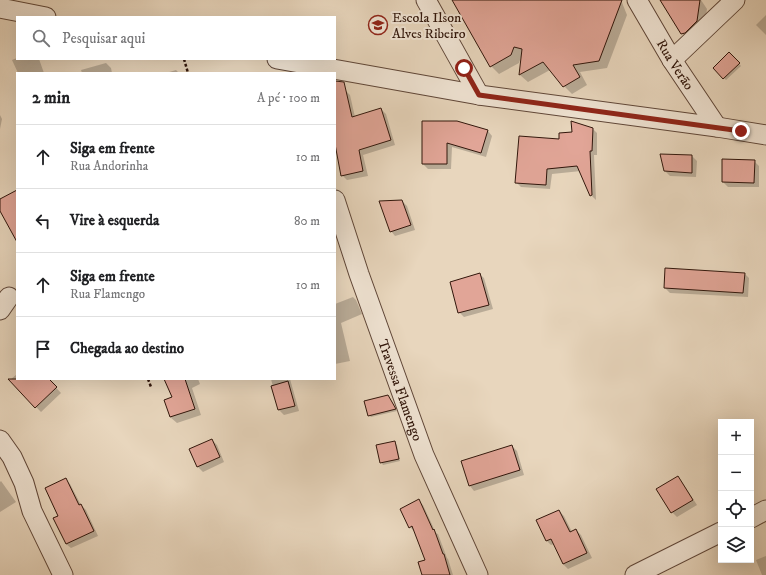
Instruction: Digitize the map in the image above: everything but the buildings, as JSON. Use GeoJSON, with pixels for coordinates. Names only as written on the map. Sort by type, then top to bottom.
{"type":"FeatureCollection","features":[{"type":"Feature","properties":{"kind":"street"},"geometry":{"type":"LineString","coordinates":[[426,0],[479,95]]}},
{"type":"Feature","properties":{"kind":"street","name":"Rua Verão"},"geometry":{"type":"LineString","coordinates":[[637,0],[672,60],[717,127]]}},
{"type":"Feature","properties":{"kind":"street"},"geometry":{"type":"LineString","coordinates":[[672,60],[735,0]]}},
{"type":"Feature","properties":{"kind":"street"},"geometry":{"type":"LineString","coordinates":[[0,8],[41,16]]}},
{"type":"Feature","properties":{"kind":"street"},"geometry":{"type":"LineString","coordinates":[[287,64],[479,95],[766,135]]}},
{"type":"Feature","properties":{"kind":"street","name":"Travessa Flamengo"},"geometry":{"type":"LineString","coordinates":[[336,203],[359,274],[424,455],[478,575]]}},
{"type":"Feature","properties":{"kind":"street"},"geometry":{"type":"LineString","coordinates":[[0,440],[12,457],[24,484],[32,511],[63,575]]}},
{"type":"Feature","properties":{"kind":"street"},"geometry":{"type":"LineString","coordinates":[[754,516],[766,510]]}},
{"type":"Feature","properties":{"kind":"street"},"geometry":{"type":"LineString","coordinates":[[635,575],[718,534]]}},
{"type":"Feature","properties":{"kind":"path"},"geometry":{"type":"LineString","coordinates":[[184,60],[188,72]]}},
{"type":"Feature","properties":{"kind":"path"},"geometry":{"type":"LineString","coordinates":[[148,380],[151,388]]}},
{"type":"Feature","properties":{"kind":"place","name":"Escola Ilson Alves Ribeiro"},"geometry":{"type":"Point","coordinates":[378,25]}},
{"type":"Feature","properties":{"kind":"route"},"geometry":{"type":"LineString","coordinates":[[464,68],[479,95],[741,131]]}}]}
